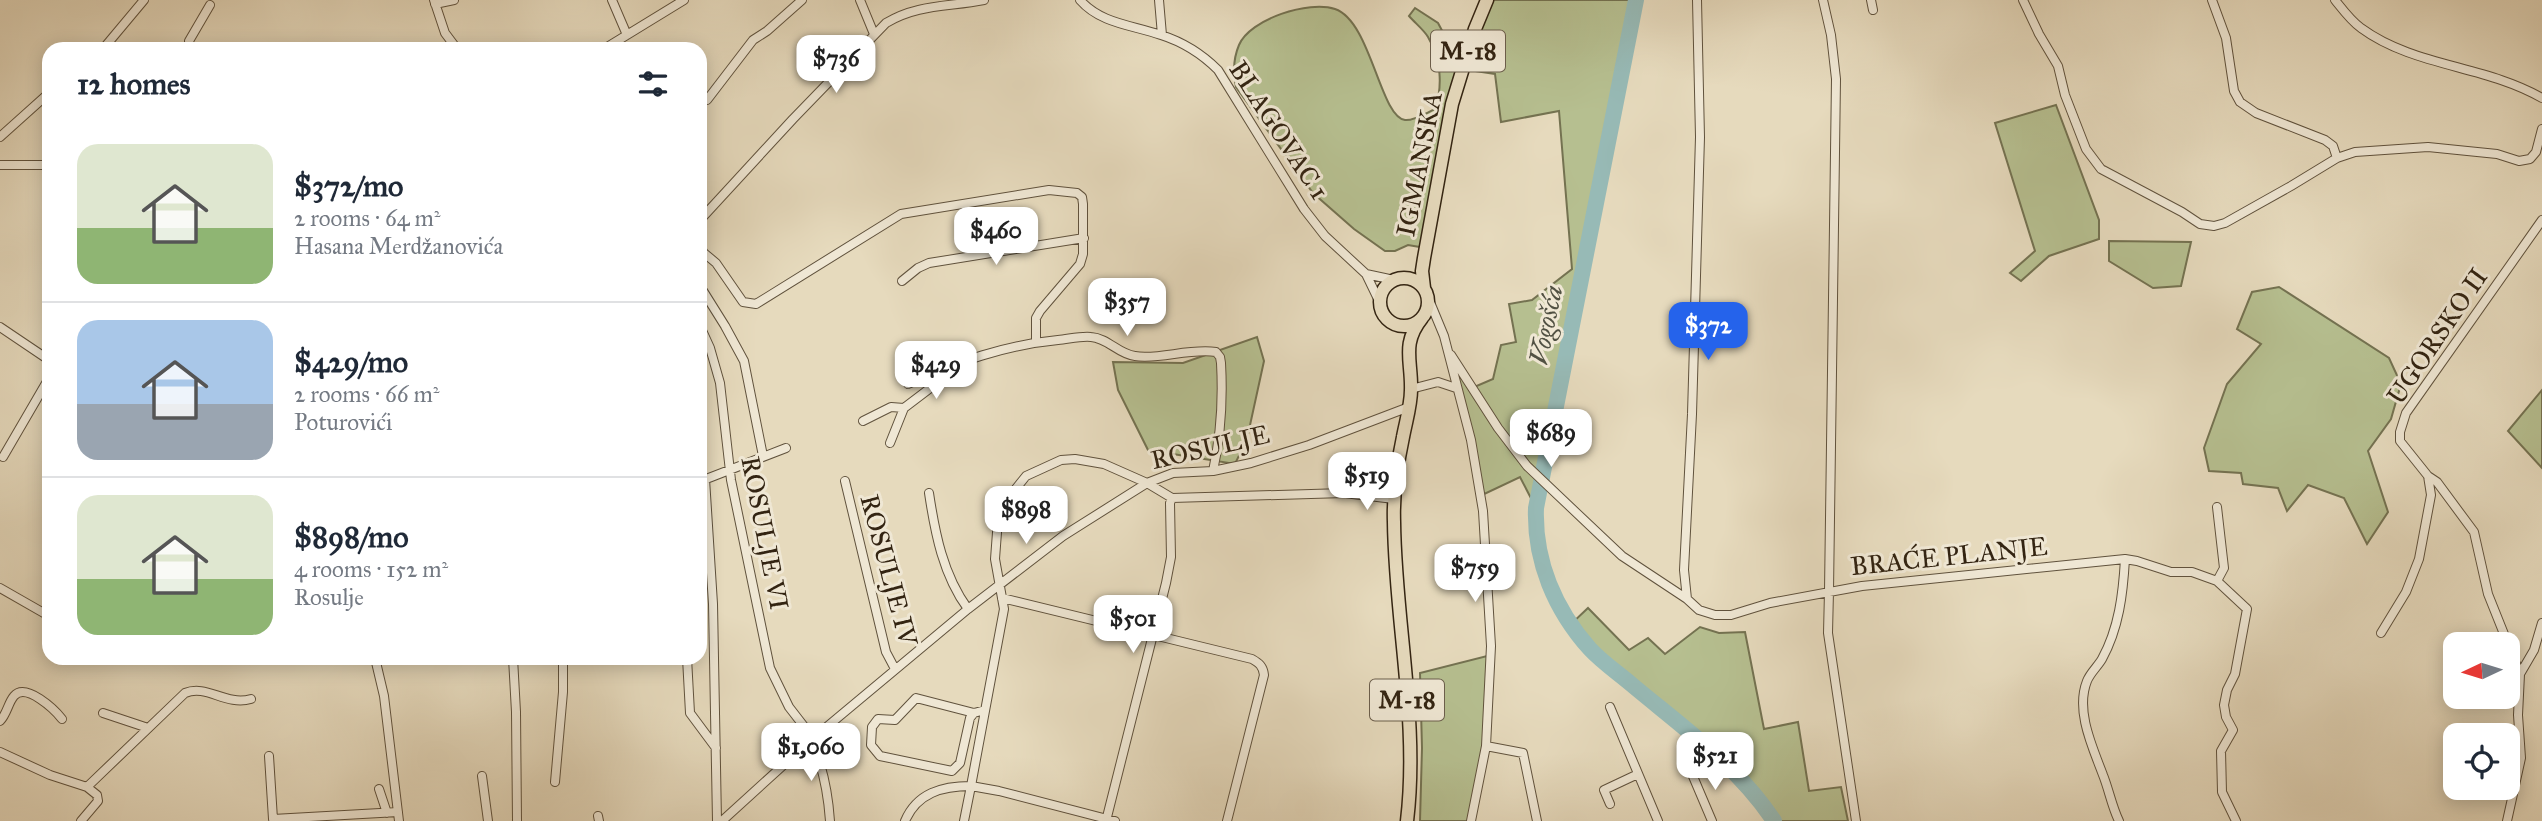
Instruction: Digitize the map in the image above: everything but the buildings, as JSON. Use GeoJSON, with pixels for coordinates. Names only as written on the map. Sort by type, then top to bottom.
{"type":"FeatureCollection","features":[{"type":"Feature","properties":{"kind":"main road","name":"IGMANSKA"},"geometry":{"type":"LineString","coordinates":[[1425,291],[1422,271],[1452,104],[1475,29],[1487,0]]}},
{"type":"Feature","properties":{"kind":"main road","name":"IGMANSKA"},"geometry":{"type":"LineString","coordinates":[[1400,279],[1424,258]]}},
{"type":"Feature","properties":{"kind":"main road"},"geometry":{"type":"LineString","coordinates":[[1380,303],[1384,289],[1400,279],[1412,279],[1425,291]]}},
{"type":"Feature","properties":{"kind":"main road","name":"M-18"},"geometry":{"type":"LineString","coordinates":[[1407,821],[1407,699],[1397,601],[1394,499],[1411,389],[1408,350],[1411,335],[1423,317],[1428,302],[1425,291]]}},
{"type":"Feature","properties":{"kind":"main road","name":"M-18"},"geometry":{"type":"LineString","coordinates":[[1380,303],[1383,313],[1391,321],[1408,350]]}},
{"type":"Feature","properties":{"kind":"main road"},"geometry":{"type":"LineString","coordinates":[[1391,321],[1407,326],[1423,317]]}},
{"type":"Feature","properties":{"kind":"main road"},"geometry":{"type":"LineString","coordinates":[[1375,483],[1386,476],[1399,459]]}},
{"type":"Feature","properties":{"kind":"street"},"geometry":{"type":"LineString","coordinates":[[109,42],[144,0]]}},
{"type":"Feature","properties":{"kind":"street"},"geometry":{"type":"LineString","coordinates":[[452,42],[445,33],[435,2],[454,0]]}},
{"type":"Feature","properties":{"kind":"street"},"geometry":{"type":"LineString","coordinates":[[612,0],[627,35]]}},
{"type":"Feature","properties":{"kind":"street"},"geometry":{"type":"LineString","coordinates":[[616,42],[684,0]]}},
{"type":"Feature","properties":{"kind":"street"},"geometry":{"type":"LineString","coordinates":[[707,100],[753,40],[802,0]]}},
{"type":"Feature","properties":{"kind":"street"},"geometry":{"type":"LineString","coordinates":[[860,0],[874,34]]}},
{"type":"Feature","properties":{"kind":"street"},"geometry":{"type":"LineString","coordinates":[[707,213],[874,34],[902,13],[923,7],[984,0]]}},
{"type":"Feature","properties":{"kind":"street","name":"BLAGOVAC 1"},"geometry":{"type":"LineString","coordinates":[[1080,0],[1115,23],[1161,35],[1204,57],[1218,70],[1304,209],[1325,236],[1366,274]]}},
{"type":"Feature","properties":{"kind":"street"},"geometry":{"type":"LineString","coordinates":[[1158,0],[1161,35]]}},
{"type":"Feature","properties":{"kind":"street"},"geometry":{"type":"LineString","coordinates":[[1687,599],[1684,570],[1700,137],[1697,0]]}},
{"type":"Feature","properties":{"kind":"street"},"geometry":{"type":"LineString","coordinates":[[1447,349],[1498,428],[1527,466],[1622,556],[1687,599],[1699,610],[1715,615],[1731,615],[1770,603],[1829,591],[1836,79],[1831,35],[1823,0]]}},
{"type":"Feature","properties":{"kind":"street"},"geometry":{"type":"LineString","coordinates":[[1871,0],[1873,10]]}},
{"type":"Feature","properties":{"kind":"street"},"geometry":{"type":"LineString","coordinates":[[2023,0],[2058,66],[2065,95],[2086,149],[2101,169],[2200,224],[2214,226],[2225,223],[2337,158],[2355,152],[2428,147],[2497,154],[2519,160],[2530,159],[2536,152],[2542,129]]}},
{"type":"Feature","properties":{"kind":"street"},"geometry":{"type":"LineString","coordinates":[[2212,0],[2226,38],[2235,91],[2240,102],[2256,113],[2325,140],[2333,146],[2337,158]]}},
{"type":"Feature","properties":{"kind":"street"},"geometry":{"type":"LineString","coordinates":[[2335,0],[2359,27],[2402,51],[2510,83],[2542,97]]}},
{"type":"Feature","properties":{"kind":"street"},"geometry":{"type":"LineString","coordinates":[[189,42],[210,5]]}},
{"type":"Feature","properties":{"kind":"street"},"geometry":{"type":"LineString","coordinates":[[0,137],[42,99]]}},
{"type":"Feature","properties":{"kind":"street"},"geometry":{"type":"LineString","coordinates":[[0,165],[42,165]]}},
{"type":"Feature","properties":{"kind":"street"},"geometry":{"type":"LineString","coordinates":[[707,255],[716,263],[743,303],[756,304],[894,218],[912,211],[1049,190],[1072,192],[1082,197],[1084,238],[1080,264],[1036,318],[1036,342]]}},
{"type":"Feature","properties":{"kind":"street","name":"UGORSKO II"},"geometry":{"type":"LineString","coordinates":[[2503,632],[2488,594],[2474,532],[2437,482],[2428,476],[2400,440],[2400,432],[2406,413],[2542,220]]}},
{"type":"Feature","properties":{"kind":"street"},"geometry":{"type":"LineString","coordinates":[[902,281],[929,263],[1084,238]]}},
{"type":"Feature","properties":{"kind":"street"},"geometry":{"type":"LineString","coordinates":[[1366,274],[1400,279]]}},
{"type":"Feature","properties":{"kind":"street"},"geometry":{"type":"LineString","coordinates":[[1366,274],[1380,303]]}},
{"type":"Feature","properties":{"kind":"street"},"geometry":{"type":"LineString","coordinates":[[1425,291],[1444,336],[1471,440],[1483,511],[1491,629],[1486,746],[1471,821]]}},
{"type":"Feature","properties":{"kind":"street"},"geometry":{"type":"LineString","coordinates":[[707,297],[744,361],[762,456]]}},
{"type":"Feature","properties":{"kind":"street"},"geometry":{"type":"LineString","coordinates":[[1423,317],[1438,323]]}},
{"type":"Feature","properties":{"kind":"street"},"geometry":{"type":"LineString","coordinates":[[0,327],[42,355]]}},
{"type":"Feature","properties":{"kind":"street"},"geometry":{"type":"LineString","coordinates":[[908,384],[974,357],[1036,342],[1091,337],[1101,339],[1124,354],[1141,357],[1191,351],[1216,352],[1221,363],[1222,401],[1213,471]]}},
{"type":"Feature","properties":{"kind":"street","name":"ROSULJE VI"},"geometry":{"type":"LineString","coordinates":[[707,341],[720,383],[730,468],[771,668],[789,707],[812,739]]}},
{"type":"Feature","properties":{"kind":"street"},"geometry":{"type":"LineString","coordinates":[[890,443],[904,408],[929,388],[956,374],[974,357]]}},
{"type":"Feature","properties":{"kind":"street"},"geometry":{"type":"LineString","coordinates":[[1411,389],[1438,382],[1456,388]]}},
{"type":"Feature","properties":{"kind":"street"},"geometry":{"type":"LineString","coordinates":[[3,457],[42,389]]}},
{"type":"Feature","properties":{"kind":"street"},"geometry":{"type":"LineString","coordinates":[[863,421],[891,407],[904,408]]}},
{"type":"Feature","properties":{"kind":"street","name":"ROSULJE"},"geometry":{"type":"LineString","coordinates":[[720,821],[732,817],[812,739],[968,608],[1063,536],[1147,483],[1173,472],[1213,471],[1251,463],[1309,445],[1409,407]]}},
{"type":"Feature","properties":{"kind":"street"},"geometry":{"type":"LineString","coordinates":[[707,478],[786,447]]}},
{"type":"Feature","properties":{"kind":"street"},"geometry":{"type":"LineString","coordinates":[[964,821],[1004,609],[995,559],[999,519],[1006,501],[1026,475],[1061,460],[1075,459],[1104,464],[1147,483],[1172,498],[1344,493],[1394,499]]}},
{"type":"Feature","properties":{"kind":"street"},"geometry":{"type":"LineString","coordinates":[[2381,633],[2406,592],[2419,559],[2431,495],[2428,476]]}},
{"type":"Feature","properties":{"kind":"street","name":"ROSULJE IV"},"geometry":{"type":"LineString","coordinates":[[845,481],[886,652],[895,669]]}},
{"type":"Feature","properties":{"kind":"street"},"geometry":{"type":"LineString","coordinates":[[1344,493],[1375,483],[1395,483]]}},
{"type":"Feature","properties":{"kind":"street"},"geometry":{"type":"LineString","coordinates":[[929,493],[941,553],[950,578],[968,608]]}},
{"type":"Feature","properties":{"kind":"street"},"geometry":{"type":"LineString","coordinates":[[905,821],[911,808],[924,796],[950,787],[971,786],[1109,820],[1171,557],[1172,498]]}},
{"type":"Feature","properties":{"kind":"street"},"geometry":{"type":"LineString","coordinates":[[2217,507],[2224,568],[2217,581]]}},
{"type":"Feature","properties":{"kind":"street"},"geometry":{"type":"LineString","coordinates":[[707,530],[713,604],[720,821]]}},
{"type":"Feature","properties":{"kind":"street"},"geometry":{"type":"LineString","coordinates":[[2119,821],[2084,720],[2087,680],[2102,659],[2113,634],[2123,598],[2125,559]]}},
{"type":"Feature","properties":{"kind":"street","name":"BRAĆE PLANJE"},"geometry":{"type":"LineString","coordinates":[[1856,821],[1828,632],[1829,591],[1947,576],[2125,559],[2171,572],[2192,572],[2217,581],[2247,609],[2235,674],[2227,690],[2224,705],[2226,717],[2233,730],[2221,751],[2222,792],[2236,821]]}},
{"type":"Feature","properties":{"kind":"street"},"geometry":{"type":"LineString","coordinates":[[0,589],[42,612]]}},
{"type":"Feature","properties":{"kind":"street"},"geometry":{"type":"LineString","coordinates":[[1002,598],[1252,659],[1263,668],[1264,675],[1227,821]]}},
{"type":"Feature","properties":{"kind":"street"},"geometry":{"type":"LineString","coordinates":[[2520,674],[2534,650],[2542,623]]}},
{"type":"Feature","properties":{"kind":"street"},"geometry":{"type":"LineString","coordinates":[[269,756],[272,819],[387,813],[399,817],[384,696],[377,665]]}},
{"type":"Feature","properties":{"kind":"street"},"geometry":{"type":"LineString","coordinates":[[513,665],[517,821]]}},
{"type":"Feature","properties":{"kind":"street"},"geometry":{"type":"LineString","coordinates":[[555,782],[563,665]]}},
{"type":"Feature","properties":{"kind":"street"},"geometry":{"type":"LineString","coordinates":[[688,665],[691,713],[716,748]]}},
{"type":"Feature","properties":{"kind":"street"},"geometry":{"type":"LineString","coordinates":[[86,787],[185,693],[194,689],[238,702],[251,699]]}},
{"type":"Feature","properties":{"kind":"street"},"geometry":{"type":"LineString","coordinates":[[0,721],[19,692],[47,703],[62,719]]}},
{"type":"Feature","properties":{"kind":"street"},"geometry":{"type":"LineString","coordinates":[[974,713],[970,718],[960,762],[952,771],[880,756],[871,745],[872,727],[878,719],[895,720],[916,698],[974,713],[985,710]]}},
{"type":"Feature","properties":{"kind":"street"},"geometry":{"type":"LineString","coordinates":[[1610,707],[1658,821]]}},
{"type":"Feature","properties":{"kind":"street","name":"UGORSKO II"},"geometry":{"type":"LineString","coordinates":[[2507,821],[2521,758],[2518,709]]}},
{"type":"Feature","properties":{"kind":"street"},"geometry":{"type":"LineString","coordinates":[[103,713],[148,728]]}},
{"type":"Feature","properties":{"kind":"street"},"geometry":{"type":"LineString","coordinates":[[812,739],[828,795],[830,821]]}},
{"type":"Feature","properties":{"kind":"street"},"geometry":{"type":"LineString","coordinates":[[1486,746],[1523,753],[1537,821]]}},
{"type":"Feature","properties":{"kind":"street"},"geometry":{"type":"LineString","coordinates":[[0,752],[50,775],[86,787],[99,799],[80,821]]}},
{"type":"Feature","properties":{"kind":"street"},"geometry":{"type":"LineString","coordinates":[[1692,774],[1712,821]]}},
{"type":"Feature","properties":{"kind":"street"},"geometry":{"type":"LineString","coordinates":[[1610,804],[1604,790],[1638,775]]}},
{"type":"Feature","properties":{"kind":"street"},"geometry":{"type":"LineString","coordinates":[[482,776],[488,821]]}},
{"type":"Feature","properties":{"kind":"street"},"geometry":{"type":"LineString","coordinates":[[379,789],[387,813]]}},
{"type":"Feature","properties":{"kind":"green space"},"geometry":{"type":"Polygon","coordinates":[[[1488,0],[1636,0],[1536,508],[1520,477],[1480,496],[1449,354],[1472,388],[1493,379],[1501,345],[1516,342],[1509,304],[1532,300],[1572,269],[1559,111],[1501,122],[1495,74],[1462,69],[1426,248],[1408,245],[1395,251],[1385,251],[1354,229],[1313,193],[1236,87],[1234,76],[1239,45],[1255,27],[1296,10],[1311,7],[1335,9],[1347,17],[1358,31],[1396,115],[1405,120],[1412,119],[1435,109],[1440,82],[1432,45],[1426,34],[1409,16],[1415,8],[1438,23],[1462,68],[1488,0]]]}},
{"type":"Feature","properties":{"kind":"green space"},"geometry":{"type":"Polygon","coordinates":[[[2056,105],[2099,220],[2099,239],[2049,256],[2021,281],[2010,273],[2035,251],[1995,123],[2056,105]]]}},
{"type":"Feature","properties":{"kind":"green space"},"geometry":{"type":"Polygon","coordinates":[[[2109,241],[2191,242],[2181,286],[2153,288],[2109,261],[2109,241]]]}},
{"type":"Feature","properties":{"kind":"green space"},"geometry":{"type":"Polygon","coordinates":[[[2279,287],[2389,358],[2401,384],[2391,419],[2368,451],[2388,512],[2367,544],[2344,498],[2308,485],[2287,511],[2278,488],[2243,484],[2241,473],[2209,471],[2204,448],[2227,384],[2261,344],[2237,329],[2252,292],[2279,287]]]}},
{"type":"Feature","properties":{"kind":"green space"},"geometry":{"type":"Polygon","coordinates":[[[1257,337],[1264,361],[1247,439],[1235,464],[1148,450],[1118,390],[1113,362],[1183,363],[1257,337]]]}},
{"type":"Feature","properties":{"kind":"green space"},"geometry":{"type":"Polygon","coordinates":[[[2542,390],[2542,468],[2508,431],[2542,390]]]}},
{"type":"Feature","properties":{"kind":"green space"},"geometry":{"type":"Polygon","coordinates":[[[1588,608],[1629,650],[1648,638],[1665,654],[1700,627],[1719,633],[1745,632],[1764,729],[1798,722],[1809,791],[1841,787],[1848,821],[1774,821],[1741,779],[1591,651],[1571,624],[1588,608]]]}},
{"type":"Feature","properties":{"kind":"green space"},"geometry":{"type":"Polygon","coordinates":[[[1491,655],[1486,746],[1468,821],[1420,821],[1420,673],[1491,655]]]}},
{"type":"Feature","properties":{"kind":"waterway","name":"Vogošća"},"geometry":{"type":"LineString","coordinates":[[1636,0],[1536,508],[1539,547],[1543,566],[1557,601],[1590,649],[1726,765],[1744,782],[1774,821]]}}]}
